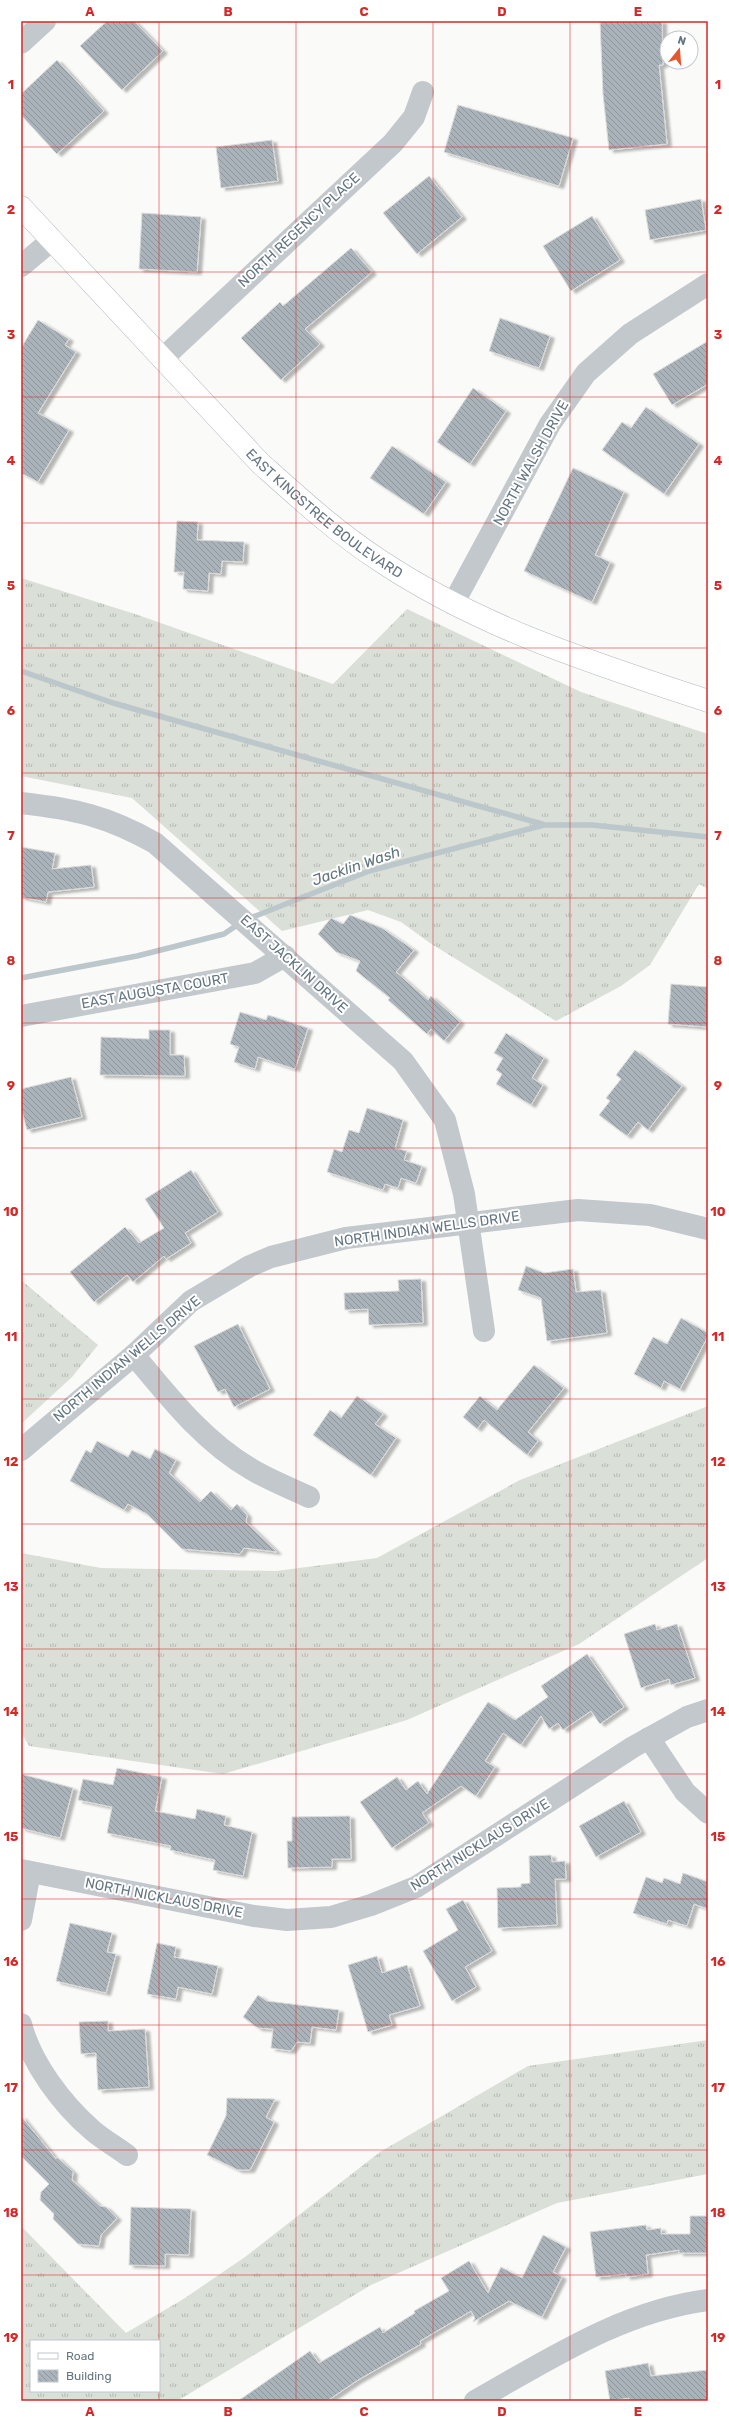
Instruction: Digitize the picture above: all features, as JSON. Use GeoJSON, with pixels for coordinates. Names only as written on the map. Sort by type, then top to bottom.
{"type":"FeatureCollection","features":[{"type":"Feature","properties":{"kind":"street"},"geometry":{"type":"LineString","coordinates":[[21,43],[45,21]]}},
{"type":"Feature","properties":{"kind":"street","name":"NORTH REGENCY PLACE"},"geometry":{"type":"LineString","coordinates":[[162,359],[393,143],[414,117],[423,92]]}},
{"type":"Feature","properties":{"kind":"street","name":"EAST KINGSTREE BOULEVARD"},"geometry":{"type":"LineString","coordinates":[[21,207],[51,241],[260,463],[298,497],[378,560],[453,604],[520,636],[595,664],[708,701]]}},
{"type":"Feature","properties":{"kind":"street"},"geometry":{"type":"LineString","coordinates":[[21,266],[51,241]]}},
{"type":"Feature","properties":{"kind":"street","name":"NORTH WALSH DRIVE"},"geometry":{"type":"LineString","coordinates":[[453,604],[550,424],[568,396],[586,373],[630,334],[708,284]]}},
{"type":"Feature","properties":{"kind":"street","name":"EAST JACKLIN DRIVE"},"geometry":{"type":"LineString","coordinates":[[21,803],[55,807],[92,814],[124,825],[155,843],[403,1061],[445,1120],[464,1194],[484,1331]]}},
{"type":"Feature","properties":{"kind":"street","name":"EAST AUGUSTA COURT"},"geometry":{"type":"LineString","coordinates":[[21,1016],[255,973],[285,956]]}},
{"type":"Feature","properties":{"kind":"street","name":"NORTH INDIAN WELLS DRIVE"},"geometry":{"type":"LineString","coordinates":[[21,1450],[134,1355],[191,1302],[244,1269],[271,1257],[346,1238],[578,1210],[650,1215],[708,1229]]}},
{"type":"Feature","properties":{"kind":"street"},"geometry":{"type":"LineString","coordinates":[[134,1355],[200,1431],[226,1452],[252,1470],[309,1497]]}},
{"type":"Feature","properties":{"kind":"street","name":"NORTH NICKLAUS DRIVE"},"geometry":{"type":"LineString","coordinates":[[26,1871],[254,1916],[287,1920],[331,1917],[371,1905],[416,1887],[649,1738],[687,1718],[708,1710]]}},
{"type":"Feature","properties":{"kind":"street"},"geometry":{"type":"LineString","coordinates":[[649,1738],[685,1792],[708,1813]]}},
{"type":"Feature","properties":{"kind":"street"},"geometry":{"type":"LineString","coordinates":[[21,1920],[26,1871]]}},
{"type":"Feature","properties":{"kind":"street"},"geometry":{"type":"LineString","coordinates":[[21,2024],[35,2057],[76,2115],[93,2131],[127,2154]]}},
{"type":"Feature","properties":{"kind":"street"},"geometry":{"type":"LineString","coordinates":[[475,2401],[612,2326],[676,2304],[708,2300]]}},
{"type":"Feature","properties":{"kind":"green space"},"geometry":{"type":"Polygon","coordinates":[[[21,578],[138,615],[333,684],[407,609],[581,692],[708,734],[708,889],[699,884],[650,965],[621,986],[556,1021],[430,943],[401,922],[368,910],[282,931],[132,798],[21,776],[21,578]]]}},
{"type":"Feature","properties":{"kind":"green space"},"geometry":{"type":"Polygon","coordinates":[[[21,1280],[98,1345],[72,1377],[21,1424],[21,1280]]]}},
{"type":"Feature","properties":{"kind":"green space"},"geometry":{"type":"Polygon","coordinates":[[[708,1406],[708,1558],[579,1644],[407,1720],[223,1774],[29,1746],[21,1732],[21,1553],[101,1568],[276,1571],[377,1558],[520,1480],[708,1406]]]}},
{"type":"Feature","properties":{"kind":"green space"},"geometry":{"type":"Polygon","coordinates":[[[708,2040],[708,2174],[557,2203],[371,2285],[177,2401],[21,2401],[21,2226],[126,2333],[185,2298],[245,2257],[380,2152],[528,2066],[708,2040]]]}},
{"type":"Feature","properties":{"kind":"building"},"geometry":{"type":"Polygon","coordinates":[[[107,21],[134,21],[163,51],[122,90],[80,46],[107,21]]]}},
{"type":"Feature","properties":{"kind":"building"},"geometry":{"type":"Polygon","coordinates":[[[600,21],[662,21],[662,30],[659,30],[659,70],[667,144],[609,150],[603,94],[600,21]]]}},
{"type":"Feature","properties":{"kind":"building"},"geometry":{"type":"Polygon","coordinates":[[[57,60],[104,111],[57,154],[21,115],[21,94],[57,60]]]}},
{"type":"Feature","properties":{"kind":"building"},"geometry":{"type":"Polygon","coordinates":[[[458,105],[573,138],[559,186],[444,152],[458,105]]]}},
{"type":"Feature","properties":{"kind":"building"},"geometry":{"type":"Polygon","coordinates":[[[272,140],[278,181],[221,188],[216,147],[272,140]]]}},
{"type":"Feature","properties":{"kind":"building"},"geometry":{"type":"Polygon","coordinates":[[[429,176],[462,217],[417,254],[383,213],[429,176]]]}},
{"type":"Feature","properties":{"kind":"building"},"geometry":{"type":"Polygon","coordinates":[[[701,199],[706,230],[650,240],[645,210],[701,199]]]}},
{"type":"Feature","properties":{"kind":"building"},"geometry":{"type":"Polygon","coordinates":[[[142,213],[201,217],[197,272],[139,269],[142,213]]]}},
{"type":"Feature","properties":{"kind":"building"},"geometry":{"type":"Polygon","coordinates":[[[592,216],[620,260],[571,291],[543,246],[592,216]]]}},
{"type":"Feature","properties":{"kind":"building"},"geometry":{"type":"Polygon","coordinates":[[[351,248],[372,272],[305,329],[320,344],[281,380],[241,338],[280,302],[283,306],[351,248]]]}},
{"type":"Feature","properties":{"kind":"building"},"geometry":{"type":"Polygon","coordinates":[[[500,318],[550,336],[539,368],[489,351],[500,318]]]}},
{"type":"Feature","properties":{"kind":"building"},"geometry":{"type":"Polygon","coordinates":[[[38,320],[69,339],[65,345],[76,352],[38,413],[69,430],[38,482],[21,473],[21,348],[38,320]]]}},
{"type":"Feature","properties":{"kind":"building"},"geometry":{"type":"Polygon","coordinates":[[[708,341],[708,384],[672,405],[653,374],[708,341]]]}},
{"type":"Feature","properties":{"kind":"building"},"geometry":{"type":"Polygon","coordinates":[[[473,388],[506,411],[470,464],[437,442],[473,388]]]}},
{"type":"Feature","properties":{"kind":"building"},"geometry":{"type":"Polygon","coordinates":[[[646,407],[699,444],[664,494],[602,450],[622,422],[631,428],[646,407]]]}},
{"type":"Feature","properties":{"kind":"building"},"geometry":{"type":"Polygon","coordinates":[[[392,446],[446,482],[424,514],[370,478],[392,446]]]}},
{"type":"Feature","properties":{"kind":"building"},"geometry":{"type":"Polygon","coordinates":[[[573,468],[624,492],[595,555],[610,562],[592,602],[524,571],[573,468]]]}},
{"type":"Feature","properties":{"kind":"building"},"geometry":{"type":"Polygon","coordinates":[[[177,521],[198,522],[197,540],[244,542],[243,562],[222,561],[221,574],[209,573],[208,591],[183,589],[184,572],[174,572],[177,521]]]}},
{"type":"Feature","properties":{"kind":"building"},"geometry":{"type":"Polygon","coordinates":[[[21,847],[55,853],[52,869],[91,865],[94,887],[48,892],[46,902],[21,897],[21,847]]]}},
{"type":"Feature","properties":{"kind":"building"},"geometry":{"type":"Polygon","coordinates":[[[350,915],[382,928],[414,950],[396,972],[428,1000],[431,996],[460,1022],[444,1041],[431,1029],[427,1034],[388,1000],[390,998],[356,971],[360,961],[336,952],[318,934],[331,918],[343,924],[350,915]]]}},
{"type":"Feature","properties":{"kind":"building"},"geometry":{"type":"Polygon","coordinates":[[[671,984],[708,987],[708,1027],[668,1024],[671,984]]]}},
{"type":"Feature","properties":{"kind":"building"},"geometry":{"type":"Polygon","coordinates":[[[240,1012],[266,1020],[268,1015],[308,1028],[295,1069],[258,1057],[255,1069],[234,1062],[239,1047],[230,1044],[240,1012]]]}},
{"type":"Feature","properties":{"kind":"building"},"geometry":{"type":"Polygon","coordinates":[[[149,1030],[170,1030],[170,1055],[184,1055],[185,1076],[100,1075],[101,1037],[149,1039],[149,1030]]]}},
{"type":"Feature","properties":{"kind":"building"},"geometry":{"type":"Polygon","coordinates":[[[506,1033],[544,1058],[532,1078],[543,1085],[531,1105],[496,1084],[502,1074],[496,1070],[503,1058],[494,1053],[506,1033]]]}},
{"type":"Feature","properties":{"kind":"building"},"geometry":{"type":"Polygon","coordinates":[[[635,1050],[682,1086],[648,1130],[638,1122],[627,1136],[599,1115],[610,1101],[606,1098],[621,1079],[616,1075],[635,1050]]]}},
{"type":"Feature","properties":{"kind":"building"},"geometry":{"type":"Polygon","coordinates":[[[71,1077],[82,1117],[27,1130],[21,1108],[21,1089],[71,1077]]]}},
{"type":"Feature","properties":{"kind":"building"},"geometry":{"type":"Polygon","coordinates":[[[367,1108],[403,1120],[395,1148],[407,1151],[404,1160],[422,1166],[416,1183],[401,1178],[398,1188],[385,1184],[383,1190],[327,1172],[334,1149],[342,1152],[349,1130],[359,1133],[367,1108]]]}},
{"type":"Feature","properties":{"kind":"building"},"geometry":{"type":"Polygon","coordinates":[[[191,1170],[218,1212],[185,1233],[191,1243],[166,1259],[164,1256],[133,1282],[127,1275],[94,1302],[70,1272],[125,1227],[139,1243],[164,1228],[145,1199],[191,1170]]]}},
{"type":"Feature","properties":{"kind":"building"},"geometry":{"type":"Polygon","coordinates":[[[526,1266],[544,1273],[573,1269],[576,1292],[601,1290],[607,1333],[547,1341],[541,1298],[518,1290],[526,1266]]]}},
{"type":"Feature","properties":{"kind":"building"},"geometry":{"type":"Polygon","coordinates":[[[421,1279],[423,1323],[369,1325],[368,1309],[345,1310],[344,1293],[399,1291],[398,1280],[421,1279]]]}},
{"type":"Feature","properties":{"kind":"building"},"geometry":{"type":"Polygon","coordinates":[[[681,1318],[708,1333],[708,1336],[680,1389],[664,1381],[661,1388],[634,1374],[653,1337],[667,1344],[681,1318]]]}},
{"type":"Feature","properties":{"kind":"building"},"geometry":{"type":"Polygon","coordinates":[[[238,1324],[270,1389],[234,1407],[225,1389],[218,1392],[194,1346],[238,1324]]]}},
{"type":"Feature","properties":{"kind":"building"},"geometry":{"type":"Polygon","coordinates":[[[534,1365],[564,1388],[528,1432],[538,1441],[527,1455],[484,1420],[477,1429],[463,1417],[480,1396],[497,1410],[534,1365]]]}},
{"type":"Feature","properties":{"kind":"building"},"geometry":{"type":"Polygon","coordinates":[[[357,1396],[383,1414],[375,1424],[396,1438],[371,1475],[313,1435],[330,1410],[341,1418],[357,1396]]]}},
{"type":"Feature","properties":{"kind":"building"},"geometry":{"type":"Polygon","coordinates":[[[97,1441],[128,1457],[132,1450],[150,1459],[155,1449],[176,1460],[169,1473],[200,1502],[211,1491],[231,1510],[237,1504],[247,1515],[246,1522],[277,1552],[244,1548],[240,1554],[182,1549],[147,1514],[128,1504],[124,1510],[70,1481],[86,1450],[91,1453],[97,1441]]]}},
{"type":"Feature","properties":{"kind":"building"},"geometry":{"type":"Polygon","coordinates":[[[655,1624],[657,1630],[677,1624],[695,1678],[671,1685],[669,1679],[641,1688],[624,1634],[655,1624]]]}},
{"type":"Feature","properties":{"kind":"building"},"geometry":{"type":"Polygon","coordinates":[[[587,1654],[624,1707],[600,1724],[591,1711],[563,1730],[558,1723],[549,1729],[541,1716],[521,1745],[503,1733],[485,1761],[495,1767],[476,1796],[461,1786],[422,1813],[429,1823],[392,1848],[360,1802],[397,1777],[406,1790],[418,1781],[427,1794],[488,1702],[515,1720],[548,1697],[541,1686],[587,1654]]]}},
{"type":"Feature","properties":{"kind":"building"},"geometry":{"type":"Polygon","coordinates":[[[117,1768],[162,1777],[155,1811],[195,1819],[197,1809],[226,1816],[224,1825],[252,1832],[243,1876],[213,1870],[215,1860],[170,1850],[171,1846],[107,1833],[112,1807],[78,1800],[83,1779],[113,1785],[117,1768]]]}},
{"type":"Feature","properties":{"kind":"building"},"geometry":{"type":"Polygon","coordinates":[[[21,1774],[73,1788],[60,1838],[21,1828],[21,1774]]]}},
{"type":"Feature","properties":{"kind":"building"},"geometry":{"type":"Polygon","coordinates":[[[624,1801],[641,1832],[596,1857],[579,1826],[624,1801]]]}},
{"type":"Feature","properties":{"kind":"building"},"geometry":{"type":"Polygon","coordinates":[[[350,1816],[351,1859],[332,1859],[332,1867],[288,1868],[287,1841],[292,1841],[292,1817],[350,1816]]]}},
{"type":"Feature","properties":{"kind":"building"},"geometry":{"type":"Polygon","coordinates":[[[551,1855],[552,1862],[565,1861],[566,1879],[555,1879],[557,1925],[498,1928],[497,1888],[521,1887],[521,1884],[530,1883],[529,1856],[551,1855]]]}},
{"type":"Feature","properties":{"kind":"building"},"geometry":{"type":"Polygon","coordinates":[[[683,1873],[708,1882],[708,1909],[694,1904],[687,1926],[668,1920],[667,1924],[633,1913],[646,1877],[662,1883],[664,1878],[680,1884],[683,1873]]]}},
{"type":"Feature","properties":{"kind":"building"},"geometry":{"type":"Polygon","coordinates":[[[463,1900],[492,1951],[465,1967],[476,1987],[452,2001],[423,1951],[458,1930],[446,1909],[463,1900]]]}},
{"type":"Feature","properties":{"kind":"building"},"geometry":{"type":"Polygon","coordinates":[[[70,1923],[112,1933],[107,1952],[116,1954],[106,1993],[56,1981],[70,1923]]]}},
{"type":"Feature","properties":{"kind":"building"},"geometry":{"type":"Polygon","coordinates":[[[157,1943],[176,1947],[174,1957],[218,1966],[212,1994],[178,1987],[176,1999],[147,1994],[157,1943]]]}},
{"type":"Feature","properties":{"kind":"building"},"geometry":{"type":"Polygon","coordinates":[[[377,1956],[382,1973],[407,1965],[420,2006],[389,2015],[392,2025],[368,2032],[348,1965],[377,1956]]]}},
{"type":"Feature","properties":{"kind":"building"},"geometry":{"type":"Polygon","coordinates":[[[258,1995],[267,2001],[339,2010],[336,2030],[312,2027],[310,2043],[297,2042],[291,2051],[271,2048],[273,2029],[258,2028],[243,2017],[258,1995]]]}},
{"type":"Feature","properties":{"kind":"building"},"geometry":{"type":"Polygon","coordinates":[[[108,2021],[108,2031],[145,2029],[149,2087],[98,2090],[96,2053],[81,2054],[79,2022],[108,2021]]]}},
{"type":"Feature","properties":{"kind":"building"},"geometry":{"type":"Polygon","coordinates":[[[227,2098],[275,2099],[266,2117],[274,2122],[250,2170],[238,2170],[207,2155],[226,2116],[227,2098]]]}},
{"type":"Feature","properties":{"kind":"building"},"geometry":{"type":"Polygon","coordinates":[[[21,2116],[56,2159],[57,2157],[73,2172],[72,2180],[100,2206],[106,2207],[117,2218],[101,2235],[99,2246],[78,2244],[53,2219],[54,2214],[40,2200],[41,2192],[49,2184],[21,2156],[21,2116]]]}},
{"type":"Feature","properties":{"kind":"building"},"geometry":{"type":"Polygon","coordinates":[[[131,2207],[191,2209],[189,2255],[165,2254],[165,2266],[129,2265],[131,2207]]]}},
{"type":"Feature","properties":{"kind":"building"},"geometry":{"type":"Polygon","coordinates":[[[690,2216],[708,2216],[707,2253],[679,2253],[679,2250],[646,2255],[648,2274],[626,2277],[626,2274],[596,2277],[590,2232],[646,2225],[647,2230],[661,2228],[661,2234],[690,2234],[690,2216]]]}},
{"type":"Feature","properties":{"kind":"building"},"geometry":{"type":"Polygon","coordinates":[[[543,2235],[566,2247],[553,2272],[562,2277],[542,2317],[509,2301],[473,2322],[475,2318],[471,2311],[420,2341],[421,2344],[358,2380],[327,2401],[238,2401],[310,2351],[319,2363],[380,2327],[383,2333],[415,2313],[414,2311],[449,2291],[441,2278],[469,2261],[488,2293],[501,2267],[522,2278],[543,2235]]]}},
{"type":"Feature","properties":{"kind":"building"},"geometry":{"type":"Polygon","coordinates":[[[648,2363],[651,2376],[708,2370],[708,2401],[629,2401],[629,2398],[610,2401],[605,2371],[648,2363]]]}},
{"type":"Feature","properties":{"kind":"waterway"},"geometry":{"type":"LineString","coordinates":[[21,671],[113,703],[542,824]]}},
{"type":"Feature","properties":{"kind":"waterway","name":"Jacklin Wash"},"geometry":{"type":"LineString","coordinates":[[248,919],[369,871],[544,825],[592,825],[708,837]]}},
{"type":"Feature","properties":{"kind":"waterway","name":"Jacklin Wash"},"geometry":{"type":"LineString","coordinates":[[21,978],[137,956],[224,934],[240,923]]}}]}
